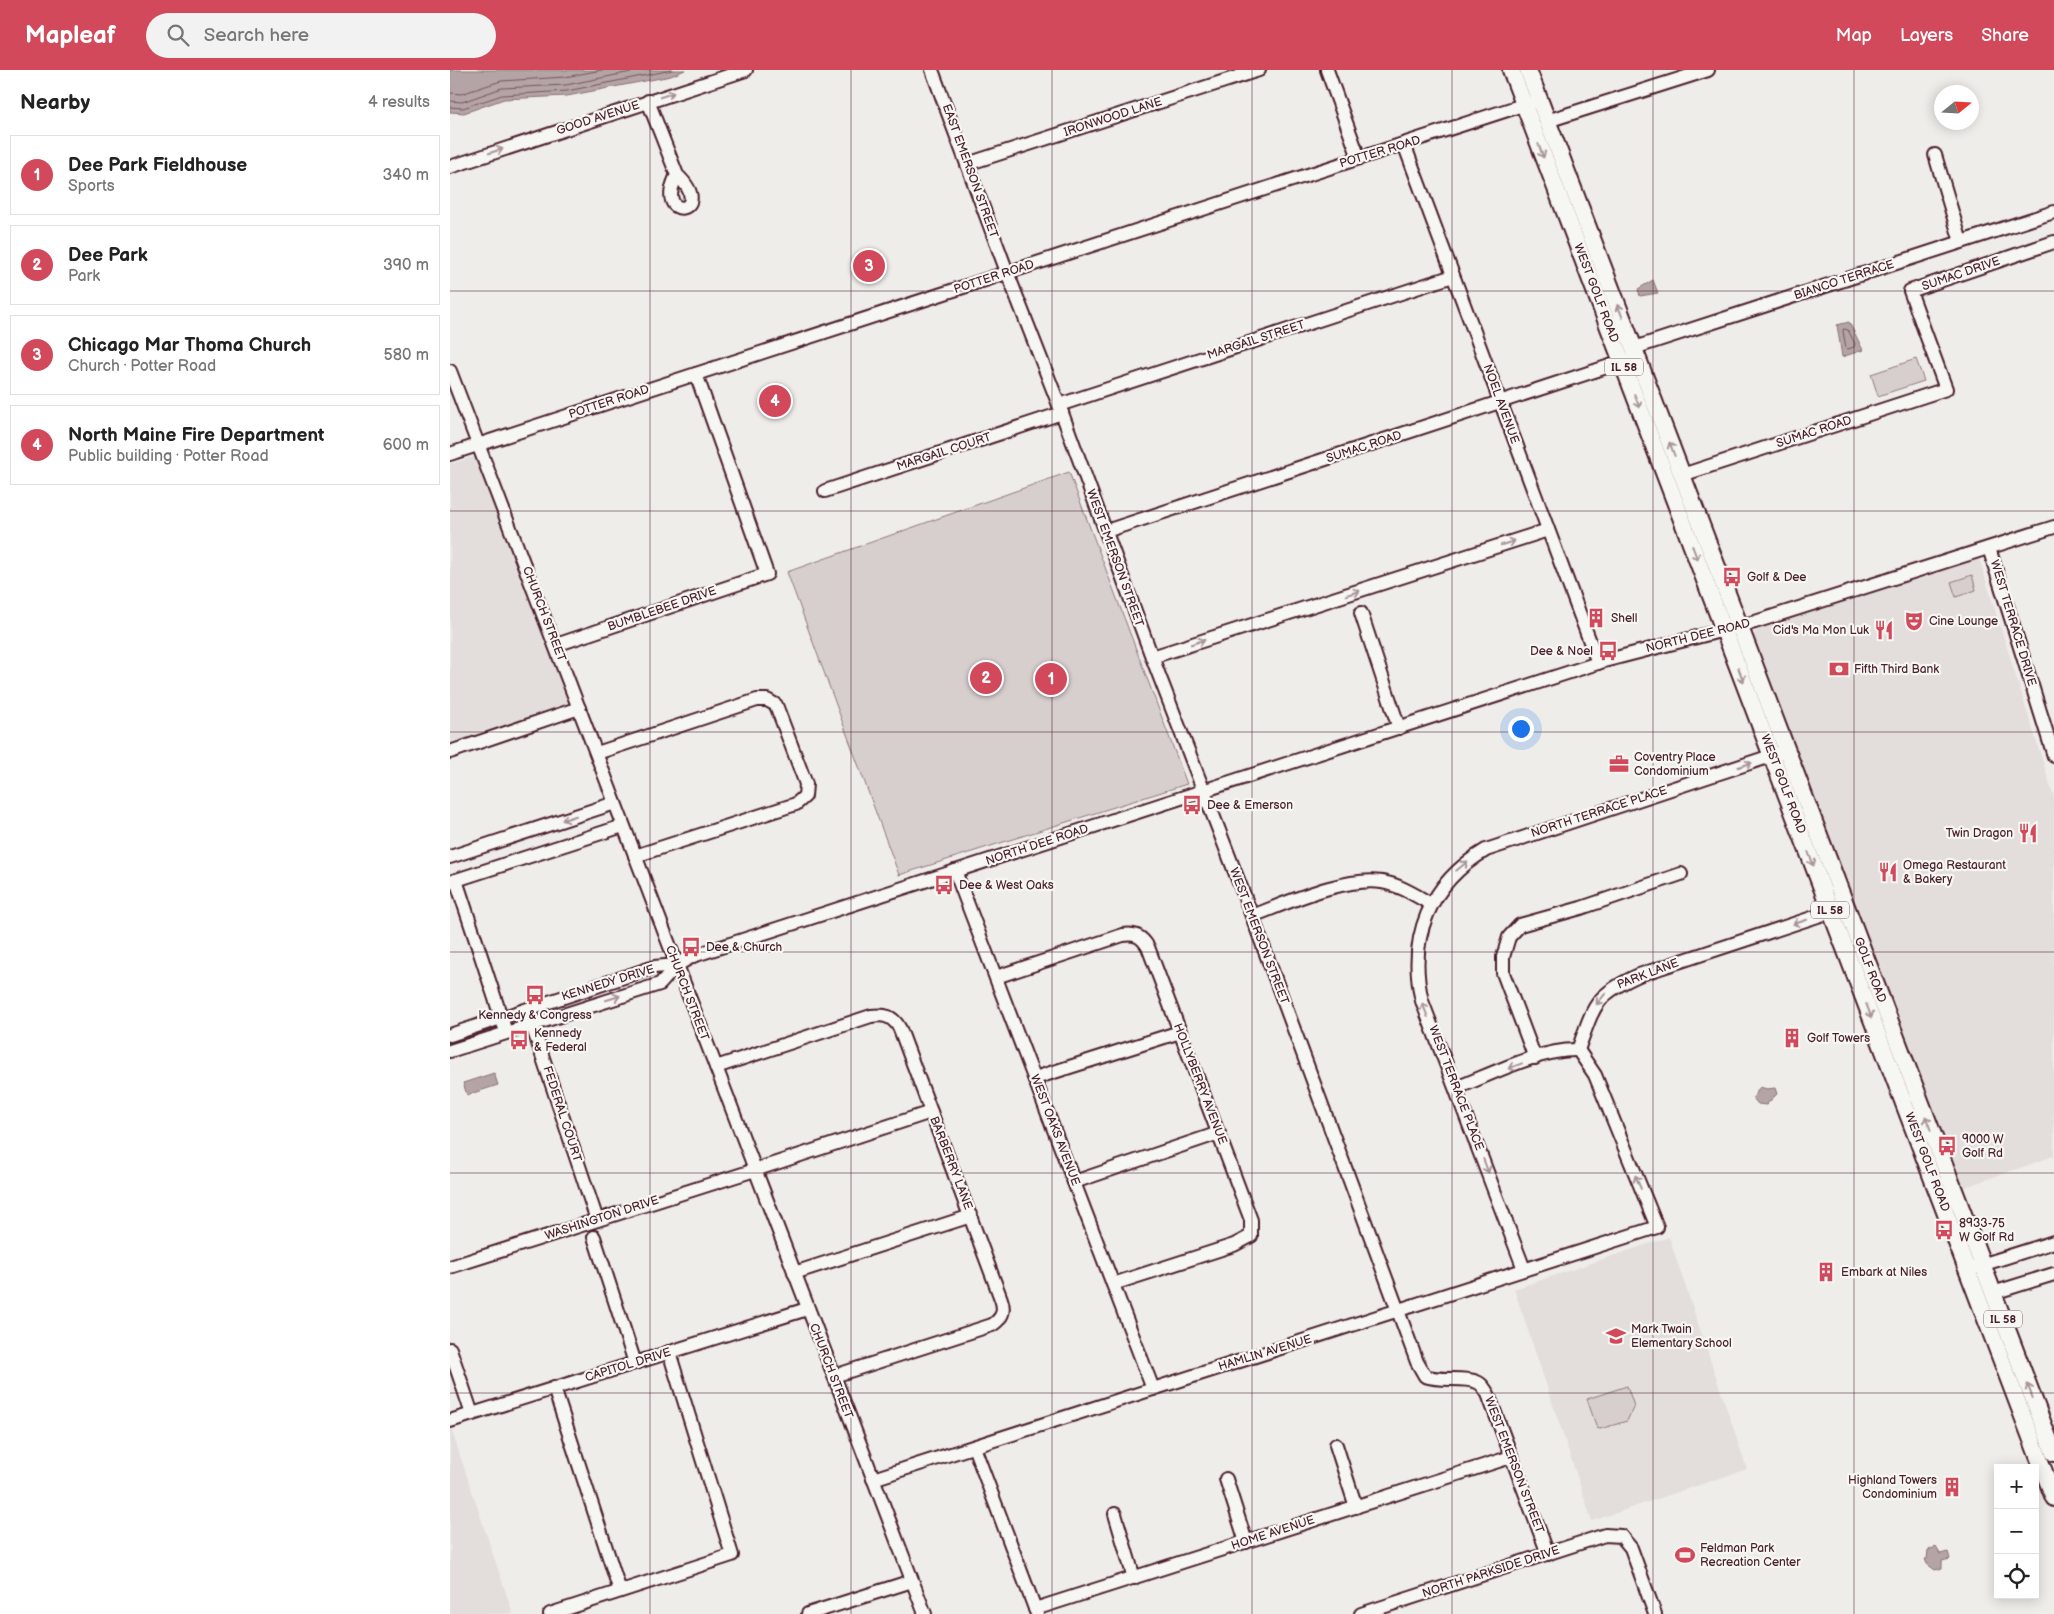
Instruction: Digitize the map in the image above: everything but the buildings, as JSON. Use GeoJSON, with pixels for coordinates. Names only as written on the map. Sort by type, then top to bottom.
{"type":"FeatureCollection","features":[{"type":"Feature","properties":{"kind":"main road","name":"WEST GOLF ROAD"},"geometry":{"type":"LineString","coordinates":[[1511,70],[1532,103],[1547,121],[1631,356],[1732,627],[1975,1267],[2054,1452]]}},
{"type":"Feature","properties":{"kind":"main road","name":"WEST GOLF ROAD"},"geometry":{"type":"LineString","coordinates":[[1528,70],[1532,103],[1631,356],[1682,475],[1732,627]]}},
{"type":"Feature","properties":{"kind":"main road","name":"WEST GOLF ROAD"},"geometry":{"type":"LineString","coordinates":[[1780,754],[1810,810]]}},
{"type":"Feature","properties":{"kind":"main road","name":"GOLF ROAD"},"geometry":{"type":"LineString","coordinates":[[1810,810],[1839,909],[1899,1045]]}},
{"type":"Feature","properties":{"kind":"main road","name":"WEST GOLF ROAD"},"geometry":{"type":"LineString","coordinates":[[1899,1045],[1975,1267],[1993,1293],[2041,1423],[2054,1498]]}},
{"type":"Feature","properties":{"kind":"street","name":"GOOD AVENUE"},"geometry":{"type":"LineString","coordinates":[[450,167],[746,70]]}},
{"type":"Feature","properties":{"kind":"street","name":"EAST EMERSON STREET"},"geometry":{"type":"LineString","coordinates":[[932,70],[1007,272]]}},
{"type":"Feature","properties":{"kind":"street","name":"IRONWOOD LANE"},"geometry":{"type":"LineString","coordinates":[[967,164],[1259,70]]}},
{"type":"Feature","properties":{"kind":"street"},"geometry":{"type":"LineString","coordinates":[[1326,70],[1359,158]]}},
{"type":"Feature","properties":{"kind":"street"},"geometry":{"type":"LineString","coordinates":[[1547,121],[1708,70]]}},
{"type":"Feature","properties":{"kind":"street"},"geometry":{"type":"LineString","coordinates":[[648,101],[676,175]]}},
{"type":"Feature","properties":{"kind":"street","name":"POTTER ROAD"},"geometry":{"type":"LineString","coordinates":[[450,454],[1532,103]]}},
{"type":"Feature","properties":{"kind":"street","name":"NOEL AVENUE"},"geometry":{"type":"LineString","coordinates":[[1404,144],[1598,663]]}},
{"type":"Feature","properties":{"kind":"street"},"geometry":{"type":"LineString","coordinates":[[1935,155],[1961,242]]}},
{"type":"Feature","properties":{"kind":"street","name":"BIANCO TERRACE"},"geometry":{"type":"LineString","coordinates":[[1631,356],[1961,242],[2054,212]]}},
{"type":"Feature","properties":{"kind":"street","name":"SUMAC DRIVE"},"geometry":{"type":"LineString","coordinates":[[1946,389],[1910,291],[2054,242]]}},
{"type":"Feature","properties":{"kind":"street","name":"WEST EMERSON STREET"},"geometry":{"type":"LineString","coordinates":[[1007,272],[1061,409],[1152,657],[1252,916],[1417,1362],[1425,1376],[1432,1379],[1470,1381],[1483,1386],[1548,1554]]}},
{"type":"Feature","properties":{"kind":"street","name":"MARGAIL STREET"},"geometry":{"type":"LineString","coordinates":[[1061,409],[1453,276]]}},
{"type":"Feature","properties":{"kind":"street","name":"SUMAC ROAD"},"geometry":{"type":"LineString","coordinates":[[1106,531],[1500,403],[1631,356]]}},
{"type":"Feature","properties":{"kind":"street","name":"CHURCH STREET"},"geometry":{"type":"LineString","coordinates":[[450,371],[925,1614]]}},
{"type":"Feature","properties":{"kind":"street","name":"BUMBLEBEE DRIVE"},"geometry":{"type":"LineString","coordinates":[[556,645],[767,574],[696,374]]}},
{"type":"Feature","properties":{"kind":"street","name":"SUMAC ROAD"},"geometry":{"type":"LineString","coordinates":[[1682,475],[1946,389]]}},
{"type":"Feature","properties":{"kind":"street","name":"MARGAIL COURT"},"geometry":{"type":"LineString","coordinates":[[825,491],[1061,409]]}},
{"type":"Feature","properties":{"kind":"street","name":"NORTH DEE ROAD"},"geometry":{"type":"LineString","coordinates":[[677,966],[693,956],[1598,663],[1732,627],[2054,527]]}},
{"type":"Feature","properties":{"kind":"street"},"geometry":{"type":"LineString","coordinates":[[1152,657],[1548,530]]}},
{"type":"Feature","properties":{"kind":"street","name":"WEST TERRACE DRIVE"},"geometry":{"type":"LineString","coordinates":[[1989,548],[2054,756]]}},
{"type":"Feature","properties":{"kind":"street"},"geometry":{"type":"LineString","coordinates":[[1361,613],[1399,728]]}},
{"type":"Feature","properties":{"kind":"street"},"geometry":{"type":"LineString","coordinates":[[596,752],[757,700],[767,700],[776,705],[806,784],[805,796],[796,804],[635,856]]}},
{"type":"Feature","properties":{"kind":"street"},"geometry":{"type":"LineString","coordinates":[[450,752],[579,708]]}},
{"type":"Feature","properties":{"kind":"street","name":"NORTH TERRACE PLACE"},"geometry":{"type":"LineString","coordinates":[[1431,904],[1450,876],[1486,850],[1780,754]]}},
{"type":"Feature","properties":{"kind":"street"},"geometry":{"type":"LineString","coordinates":[[450,857],[615,803]]}},
{"type":"Feature","properties":{"kind":"street"},"geometry":{"type":"LineString","coordinates":[[506,1033],[453,881],[623,826]]}},
{"type":"Feature","properties":{"kind":"street","name":"WEST OAKS AVENUE"},"geometry":{"type":"LineString","coordinates":[[955,871],[1153,1389]]}},
{"type":"Feature","properties":{"kind":"street"},"geometry":{"type":"LineString","coordinates":[[1535,1058],[1503,973],[1503,957],[1509,937],[1520,925],[1581,908],[1681,874]]}},
{"type":"Feature","properties":{"kind":"street"},"geometry":{"type":"LineString","coordinates":[[1252,916],[1334,887],[1368,881],[1397,886],[1431,904]]}},
{"type":"Feature","properties":{"kind":"street","name":"WEST TERRACE PLACE"},"geometry":{"type":"LineString","coordinates":[[1431,904],[1422,929],[1419,947],[1418,983],[1422,1001],[1524,1269]]}},
{"type":"Feature","properties":{"kind":"street","name":"PARK LANE"},"geometry":{"type":"LineString","coordinates":[[1578,1050],[1598,1001],[1609,990],[1622,982],[1839,909]]}},
{"type":"Feature","properties":{"kind":"street","name":"HOLLYBERRY AVENUE"},"geometry":{"type":"LineString","coordinates":[[996,977],[1123,935],[1131,934],[1138,936],[1148,947],[1219,1133],[1251,1220],[1251,1236],[1234,1245],[1113,1284]]}},
{"type":"Feature","properties":{"kind":"street","name":"KENNEDY DRIVE"},"geometry":{"type":"LineString","coordinates":[[450,1035],[654,967],[677,966]]}},
{"type":"Feature","properties":{"kind":"street","name":"KENNEDY DRIVE"},"geometry":{"type":"LineString","coordinates":[[450,1051],[660,984],[677,966]]}},
{"type":"Feature","properties":{"kind":"street","name":"FEDERAL COURT"},"geometry":{"type":"LineString","coordinates":[[527,1009],[597,1220]]}},
{"type":"Feature","properties":{"kind":"street","name":"BARBERRY LANE"},"geometry":{"type":"LineString","coordinates":[[716,1067],[871,1016],[889,1016],[895,1020],[900,1030],[1001,1298],[1003,1314],[999,1321],[992,1325],[834,1376]]}},
{"type":"Feature","properties":{"kind":"street"},"geometry":{"type":"LineString","coordinates":[[1035,1078],[1180,1032]]}},
{"type":"Feature","properties":{"kind":"street"},"geometry":{"type":"LineString","coordinates":[[1456,1088],[1553,1052],[1578,1050]]}},
{"type":"Feature","properties":{"kind":"street","name":"HAMLIN AVENUE"},"geometry":{"type":"LineString","coordinates":[[873,1479],[1657,1227],[1595,1075],[1578,1050]]}},
{"type":"Feature","properties":{"kind":"street","name":"WASHINGTON DRIVE"},"geometry":{"type":"LineString","coordinates":[[450,1266],[931,1112]]}},
{"type":"Feature","properties":{"kind":"street"},"geometry":{"type":"LineString","coordinates":[[1074,1182],[1219,1133]]}},
{"type":"Feature","properties":{"kind":"street"},"geometry":{"type":"LineString","coordinates":[[794,1273],[971,1216]]}},
{"type":"Feature","properties":{"kind":"street"},"geometry":{"type":"LineString","coordinates":[[594,1236],[635,1363]]}},
{"type":"Feature","properties":{"kind":"street"},"geometry":{"type":"LineString","coordinates":[[1975,1267],[2054,1242]]}},
{"type":"Feature","properties":{"kind":"street"},"geometry":{"type":"LineString","coordinates":[[1993,1293],[2054,1274]]}},
{"type":"Feature","properties":{"kind":"street","name":"CAPITOL DRIVE"},"geometry":{"type":"LineString","coordinates":[[450,1421],[807,1309]]}},
{"type":"Feature","properties":{"kind":"street"},"geometry":{"type":"LineString","coordinates":[[450,1349],[472,1414]]}},
{"type":"Feature","properties":{"kind":"street"},"geometry":{"type":"LineString","coordinates":[[550,1614],[732,1555],[669,1352]]}},
{"type":"Feature","properties":{"kind":"street"},"geometry":{"type":"LineString","coordinates":[[554,1388],[620,1591]]}},
{"type":"Feature","properties":{"kind":"street"},"geometry":{"type":"LineString","coordinates":[[1336,1446],[1356,1507]]}},
{"type":"Feature","properties":{"kind":"street"},"geometry":{"type":"LineString","coordinates":[[974,1447],[1036,1612]]}},
{"type":"Feature","properties":{"kind":"street","name":"HOME AVENUE"},"geometry":{"type":"LineString","coordinates":[[1036,1612],[1134,1578],[1511,1457]]}},
{"type":"Feature","properties":{"kind":"street"},"geometry":{"type":"LineString","coordinates":[[1226,1479],[1246,1542]]}},
{"type":"Feature","properties":{"kind":"street"},"geometry":{"type":"LineString","coordinates":[[1115,1514],[1134,1578]]}},
{"type":"Feature","properties":{"kind":"street","name":"NORTH PARKSIDE DRIVE"},"geometry":{"type":"LineString","coordinates":[[1361,1614],[1605,1535],[1621,1536],[1631,1548],[1655,1614]]}},
{"type":"Feature","properties":{"kind":"street"},"geometry":{"type":"LineString","coordinates":[[808,1614],[912,1581]]}},
{"type":"Feature","properties":{"kind":"shaded area"},"geometry":{"type":"Polygon","coordinates":[[[1916,359],[1924,381],[1878,396],[1871,374],[1916,359]]]}},
{"type":"Feature","properties":{"kind":"shaded area"},"geometry":{"type":"Polygon","coordinates":[[[476,456],[570,706],[450,744],[450,464],[476,456]]]}},
{"type":"Feature","properties":{"kind":"shaded area"},"geometry":{"type":"Polygon","coordinates":[[[1069,472],[1187,784],[899,875],[787,572],[1069,472]]]}},
{"type":"Feature","properties":{"kind":"shaded area"},"geometry":{"type":"Polygon","coordinates":[[[1979,558],[2054,797],[2054,1156],[1965,1187],[1962,1194],[1752,639],[1756,631],[1762,628],[1979,558]]]}},
{"type":"Feature","properties":{"kind":"shaded area"},"geometry":{"type":"Polygon","coordinates":[[[1972,575],[1976,590],[1956,597],[1951,582],[1972,575]]]}},
{"type":"Feature","properties":{"kind":"shaded area","name":"Mark Twain Elementary School"},"geometry":{"type":"Polygon","coordinates":[[[1669,1237],[1747,1469],[1592,1521],[1514,1289],[1669,1237]]]}},
{"type":"Feature","properties":{"kind":"shaded area"},"geometry":{"type":"Polygon","coordinates":[[[1627,1386],[1634,1406],[1627,1421],[1600,1429],[1597,1428],[1587,1399],[1627,1386]]]}},
{"type":"Feature","properties":{"kind":"shaded area"},"geometry":{"type":"Polygon","coordinates":[[[451,1428],[513,1614],[450,1614],[451,1428]]]}},
{"type":"Feature","properties":{"kind":"water"},"geometry":{"type":"Polygon","coordinates":[[[450,70],[685,70],[671,76],[567,96],[504,99],[464,113],[450,112],[450,70]]]}},
{"type":"Feature","properties":{"kind":"water"},"geometry":{"type":"Polygon","coordinates":[[[1653,280],[1658,293],[1640,296],[1638,289],[1653,280]]]}},
{"type":"Feature","properties":{"kind":"water"},"geometry":{"type":"Polygon","coordinates":[[[1849,322],[1863,350],[1842,357],[1837,325],[1849,322]]]}},
{"type":"Feature","properties":{"kind":"water"},"geometry":{"type":"Polygon","coordinates":[[[494,1073],[498,1085],[467,1095],[463,1083],[494,1073]]]}},
{"type":"Feature","properties":{"kind":"water"},"geometry":{"type":"Polygon","coordinates":[[[1760,1087],[1767,1089],[1775,1088],[1777,1094],[1766,1105],[1758,1104],[1753,1098],[1760,1087]]]}},
{"type":"Feature","properties":{"kind":"water"},"geometry":{"type":"Polygon","coordinates":[[[1936,1547],[1940,1554],[1948,1552],[1950,1559],[1942,1561],[1942,1568],[1935,1570],[1927,1564],[1925,1559],[1927,1559],[1928,1550],[1936,1547]]]}},
{"type":"Feature","properties":{"kind":"place","name":"Chicago Mar Thoma Church"},"geometry":{"type":"Point","coordinates":[869,266]}},
{"type":"Feature","properties":{"kind":"place","name":"North Maine Fire Department"},"geometry":{"type":"Point","coordinates":[775,401]}},
{"type":"Feature","properties":{"kind":"place","name":"Golf & Dee"},"geometry":{"type":"Point","coordinates":[1732,577]}},
{"type":"Feature","properties":{"kind":"place","name":"Shell"},"geometry":{"type":"Point","coordinates":[1596,618]}},
{"type":"Feature","properties":{"kind":"place","name":"Cine Lounge"},"geometry":{"type":"Point","coordinates":[1914,621]}},
{"type":"Feature","properties":{"kind":"place","name":"Cid's Ma Mon Luk"},"geometry":{"type":"Point","coordinates":[1884,630]}},
{"type":"Feature","properties":{"kind":"place","name":"Dee & Noel"},"geometry":{"type":"Point","coordinates":[1608,651]}},
{"type":"Feature","properties":{"kind":"place","name":"Fifth Third Bank"},"geometry":{"type":"Point","coordinates":[1839,669]}},
{"type":"Feature","properties":{"kind":"place","name":"Dee Park"},"geometry":{"type":"Point","coordinates":[986,678]}},
{"type":"Feature","properties":{"kind":"place","name":"Dee Park Fieldhouse"},"geometry":{"type":"Point","coordinates":[1051,679]}},
{"type":"Feature","properties":{"kind":"place","name":"Coventry Place Condominium"},"geometry":{"type":"Point","coordinates":[1619,764]}},
{"type":"Feature","properties":{"kind":"place","name":"Dee & Emerson"},"geometry":{"type":"Point","coordinates":[1192,805]}},
{"type":"Feature","properties":{"kind":"place","name":"Twin Dragon"},"geometry":{"type":"Point","coordinates":[2028,833]}},
{"type":"Feature","properties":{"kind":"place","name":"Omega Restaurant & Bakery"},"geometry":{"type":"Point","coordinates":[1888,872]}},
{"type":"Feature","properties":{"kind":"place","name":"Dee & West Oaks"},"geometry":{"type":"Point","coordinates":[944,885]}},
{"type":"Feature","properties":{"kind":"place","name":"Dee & Church"},"geometry":{"type":"Point","coordinates":[691,947]}},
{"type":"Feature","properties":{"kind":"place","name":"Kennedy & Congress"},"geometry":{"type":"Point","coordinates":[535,995]}},
{"type":"Feature","properties":{"kind":"place","name":"Golf Towers"},"geometry":{"type":"Point","coordinates":[1792,1038]}},
{"type":"Feature","properties":{"kind":"place","name":"Kennedy & Federal"},"geometry":{"type":"Point","coordinates":[519,1040]}},
{"type":"Feature","properties":{"kind":"place","name":"9000 W Golf Rd"},"geometry":{"type":"Point","coordinates":[1947,1146]}},
{"type":"Feature","properties":{"kind":"place","name":"8933-75 W Golf Rd"},"geometry":{"type":"Point","coordinates":[1944,1230]}},
{"type":"Feature","properties":{"kind":"place","name":"Embark at Niles"},"geometry":{"type":"Point","coordinates":[1826,1272]}},
{"type":"Feature","properties":{"kind":"place","name":"Mark Twain Elementary School"},"geometry":{"type":"Point","coordinates":[1616,1336]}},
{"type":"Feature","properties":{"kind":"place","name":"Highland Towers Condominium"},"geometry":{"type":"Point","coordinates":[1952,1487]}},
{"type":"Feature","properties":{"kind":"place","name":"Feldman Park Recreation Center"},"geometry":{"type":"Point","coordinates":[1685,1555]}}]}
